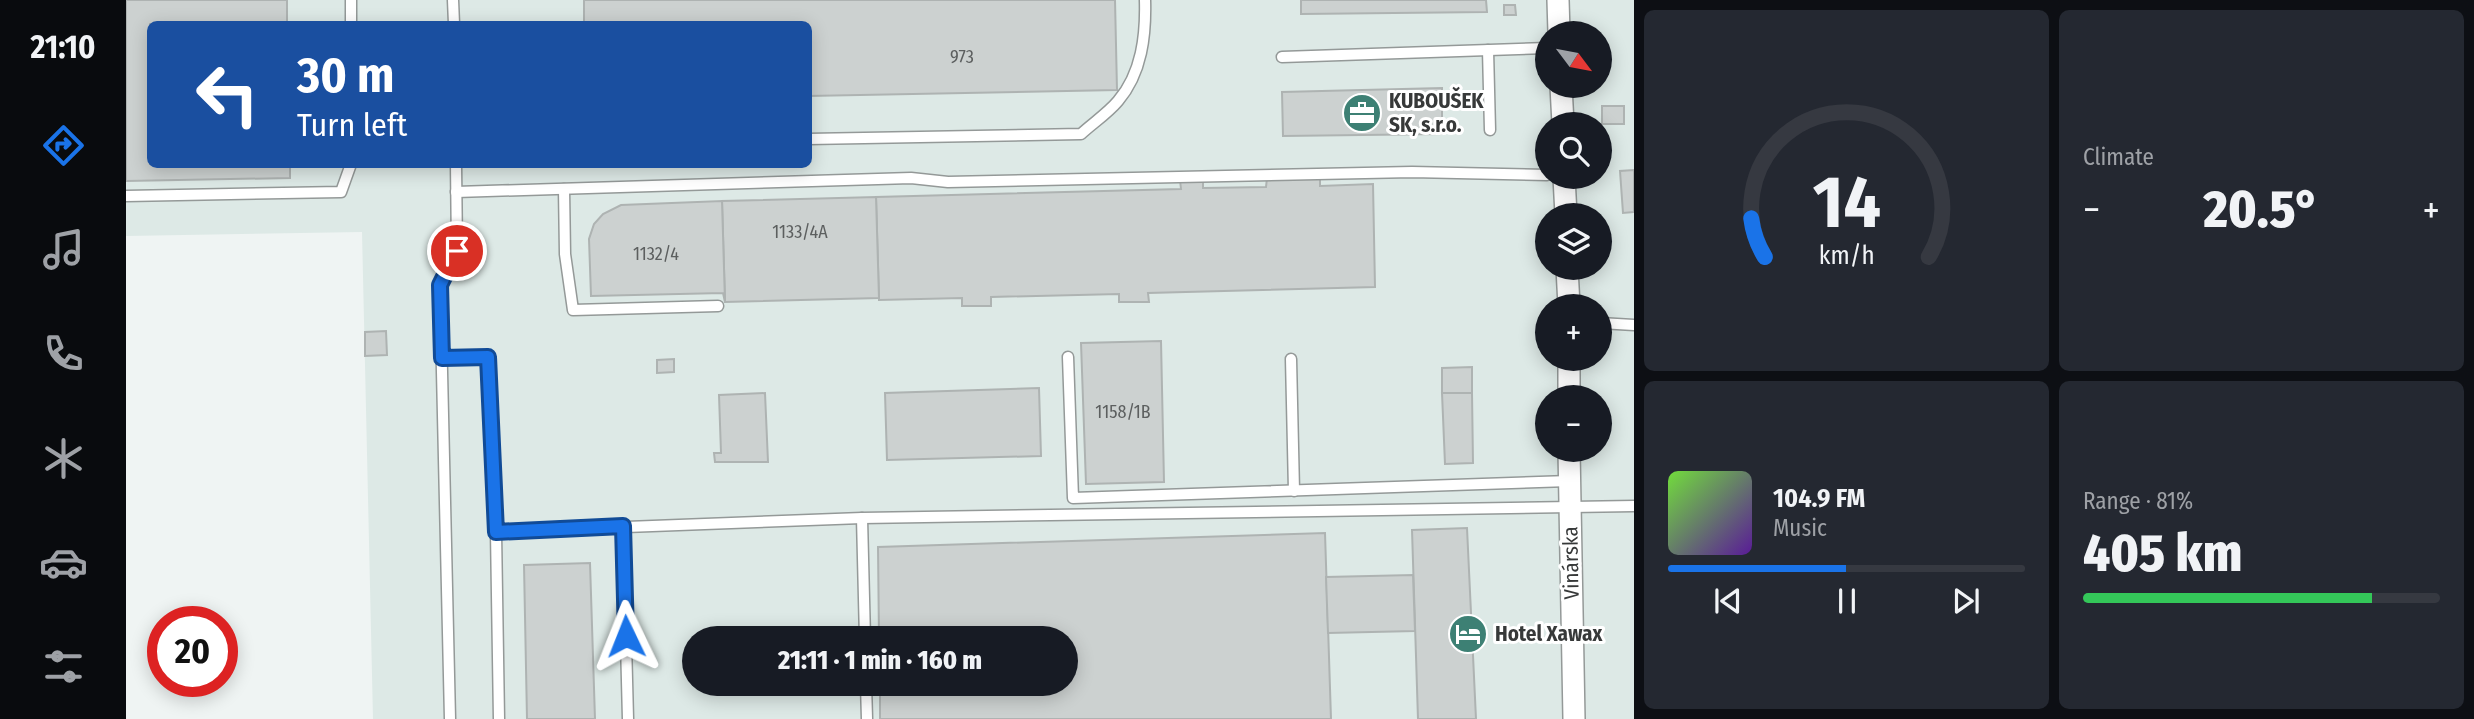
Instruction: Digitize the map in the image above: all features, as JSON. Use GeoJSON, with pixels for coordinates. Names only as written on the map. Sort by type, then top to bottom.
{"type":"FeatureCollection","features":[{"type":"Feature","properties":{"kind":"street"},"geometry":{"type":"LineString","coordinates":[[1558,0],[1559,21]]}},
{"type":"Feature","properties":{"kind":"street","name":"Vinárska"},"geometry":{"type":"LineString","coordinates":[[1569,462],[1574,719]]}},
{"type":"Feature","properties":{"kind":"lane"},"geometry":{"type":"LineString","coordinates":[[351,0],[351,21]]}},
{"type":"Feature","properties":{"kind":"lane"},"geometry":{"type":"LineString","coordinates":[[453,0],[454,21]]}},
{"type":"Feature","properties":{"kind":"lane"},"geometry":{"type":"LineString","coordinates":[[812,139],[1081,134],[1119,100],[1139,64],[1145,0]]}},
{"type":"Feature","properties":{"kind":"lane"},"geometry":{"type":"LineString","coordinates":[[1282,57],[1535,48]]}},
{"type":"Feature","properties":{"kind":"lane"},"geometry":{"type":"LineString","coordinates":[[1488,50],[1489,130]]}},
{"type":"Feature","properties":{"kind":"lane"},"geometry":{"type":"LineString","coordinates":[[126,195],[341,192],[350,168]]}},
{"type":"Feature","properties":{"kind":"lane"},"geometry":{"type":"LineString","coordinates":[[450,719],[440,285],[457,251],[456,168]]}},
{"type":"Feature","properties":{"kind":"lane"},"geometry":{"type":"LineString","coordinates":[[456,192],[911,178],[948,182],[1412,172],[1535,175]]}},
{"type":"Feature","properties":{"kind":"lane"},"geometry":{"type":"LineString","coordinates":[[564,189],[565,254],[573,310],[718,306]]}},
{"type":"Feature","properties":{"kind":"lane"},"geometry":{"type":"LineString","coordinates":[[1612,324],[1634,325]]}},
{"type":"Feature","properties":{"kind":"lane"},"geometry":{"type":"LineString","coordinates":[[442,358],[488,357],[496,532],[499,719]]}},
{"type":"Feature","properties":{"kind":"lane"},"geometry":{"type":"LineString","coordinates":[[1068,357],[1073,498],[1570,481]]}},
{"type":"Feature","properties":{"kind":"lane"},"geometry":{"type":"LineString","coordinates":[[1292,359],[1294,491]]}},
{"type":"Feature","properties":{"kind":"lane"},"geometry":{"type":"LineString","coordinates":[[496,532],[862,518],[1634,506]]}},
{"type":"Feature","properties":{"kind":"lane"},"geometry":{"type":"LineString","coordinates":[[862,518],[865,626]]}},
{"type":"Feature","properties":{"kind":"lane"},"geometry":{"type":"LineString","coordinates":[[623,526],[628,719]]}},
{"type":"Feature","properties":{"kind":"lane"},"geometry":{"type":"LineString","coordinates":[[866,696],[867,719]]}},
{"type":"Feature","properties":{"kind":"shaded area"},"geometry":{"type":"Polygon","coordinates":[[[126,0],[1634,0],[1634,719],[373,719],[362,232],[126,236],[126,0]]]}},
{"type":"Feature","properties":{"kind":"building"},"geometry":{"type":"Polygon","coordinates":[[[126,0],[287,0],[287,21],[147,21],[147,168],[290,168],[290,178],[126,181],[126,0]]]}},
{"type":"Feature","properties":{"kind":"building"},"geometry":{"type":"Polygon","coordinates":[[[584,0],[1115,0],[1117,90],[812,96],[812,21],[584,21],[584,0]]]}},
{"type":"Feature","properties":{"kind":"building"},"geometry":{"type":"Polygon","coordinates":[[[1301,0],[1486,0],[1487,12],[1301,14],[1301,0]]]}},
{"type":"Feature","properties":{"kind":"building"},"geometry":{"type":"Polygon","coordinates":[[[1504,5],[1515,5],[1516,15],[1504,15],[1504,5]]]}},
{"type":"Feature","properties":{"kind":"building","name":"KUBOUŠEK SK, s.r.o."},"geometry":{"type":"Polygon","coordinates":[[[1442,88],[1442,134],[1283,136],[1282,92],[1442,88]]]}},
{"type":"Feature","properties":{"kind":"building"},"geometry":{"type":"Polygon","coordinates":[[[1602,106],[1624,106],[1624,124],[1612,124],[1612,112],[1602,112],[1602,106]]]}},
{"type":"Feature","properties":{"kind":"building"},"geometry":{"type":"Polygon","coordinates":[[[1634,170],[1634,212],[1623,213],[1620,171],[1634,170]]]}},
{"type":"Feature","properties":{"kind":"building"},"geometry":{"type":"Polygon","coordinates":[[[1320,177],[1320,186],[1373,184],[1375,287],[1148,293],[1149,302],[1119,302],[1119,294],[991,297],[991,306],[962,306],[962,298],[879,300],[876,197],[1181,189],[1180,180],[1203,179],[1203,188],[1266,187],[1267,178],[1320,177]]]}},
{"type":"Feature","properties":{"kind":"building"},"geometry":{"type":"Polygon","coordinates":[[[876,197],[879,298],[725,302],[722,201],[876,197]]]}},
{"type":"Feature","properties":{"kind":"building"},"geometry":{"type":"Polygon","coordinates":[[[722,201],[725,302],[723,293],[591,296],[589,239],[594,224],[603,214],[621,205],[722,201]]]}},
{"type":"Feature","properties":{"kind":"building"},"geometry":{"type":"Polygon","coordinates":[[[386,331],[387,355],[365,356],[365,332],[386,331]]]}},
{"type":"Feature","properties":{"kind":"building"},"geometry":{"type":"Polygon","coordinates":[[[1161,341],[1164,482],[1086,484],[1081,343],[1161,341]]]}},
{"type":"Feature","properties":{"kind":"building"},"geometry":{"type":"Polygon","coordinates":[[[674,359],[674,372],[657,373],[657,360],[674,359]]]}},
{"type":"Feature","properties":{"kind":"building"},"geometry":{"type":"Polygon","coordinates":[[[1472,367],[1472,393],[1442,393],[1442,368],[1472,367]]]}},
{"type":"Feature","properties":{"kind":"building"},"geometry":{"type":"Polygon","coordinates":[[[1039,388],[1041,456],[887,460],[885,393],[1039,388]]]}},
{"type":"Feature","properties":{"kind":"building"},"geometry":{"type":"Polygon","coordinates":[[[765,393],[768,462],[715,462],[714,453],[721,453],[719,395],[765,393]]]}},
{"type":"Feature","properties":{"kind":"building"},"geometry":{"type":"Polygon","coordinates":[[[1442,393],[1472,393],[1473,463],[1445,464],[1442,393]]]}},
{"type":"Feature","properties":{"kind":"building"},"geometry":{"type":"Polygon","coordinates":[[[1467,528],[1476,719],[1418,719],[1412,530],[1467,528]]]}},
{"type":"Feature","properties":{"kind":"building"},"geometry":{"type":"Polygon","coordinates":[[[1325,533],[1331,719],[880,719],[880,696],[1078,696],[1078,626],[879,626],[878,547],[1325,533]]]}},
{"type":"Feature","properties":{"kind":"building"},"geometry":{"type":"Polygon","coordinates":[[[590,563],[595,719],[527,719],[524,565],[590,563]]]}},
{"type":"Feature","properties":{"kind":"building"},"geometry":{"type":"Polygon","coordinates":[[[1413,575],[1415,631],[1328,633],[1326,577],[1413,575]]]}},
{"type":"Feature","properties":{"kind":"place","name":"KUBOUŠEK SK, s.r.o."},"geometry":{"type":"Point","coordinates":[1362,113]}},
{"type":"Feature","properties":{"kind":"place","name":"Hotel Xawax"},"geometry":{"type":"Point","coordinates":[1468,634]}},
{"type":"Feature","properties":{"kind":"route"},"geometry":{"type":"LineString","coordinates":[[457,251],[440,285],[442,358],[488,357],[496,532],[623,526],[626,636]]}}]}
